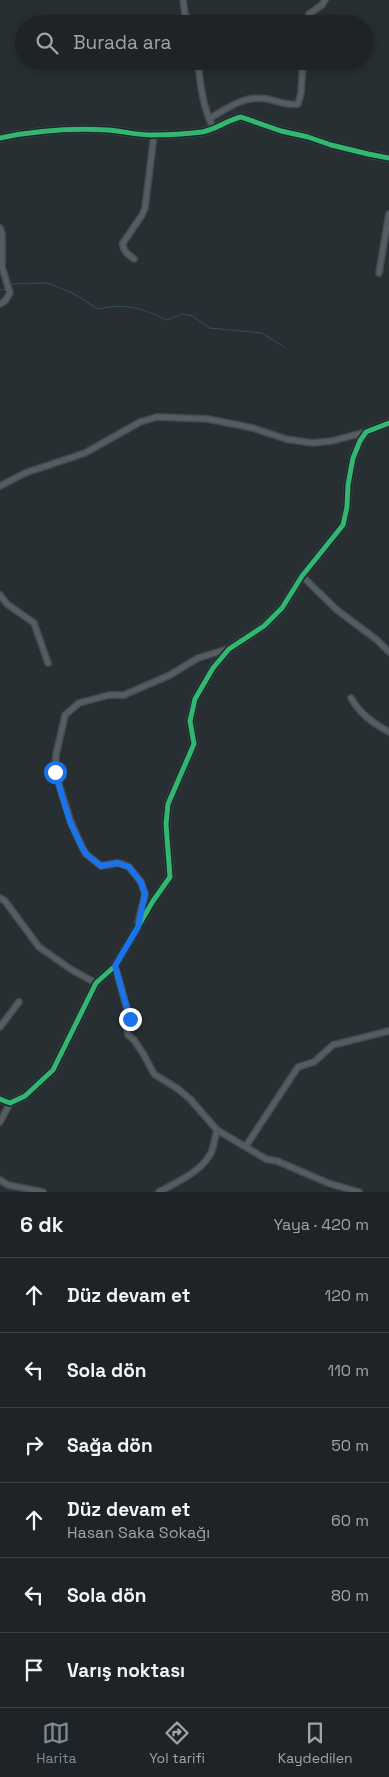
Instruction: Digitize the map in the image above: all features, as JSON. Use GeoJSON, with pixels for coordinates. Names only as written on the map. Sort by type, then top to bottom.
{"type":"FeatureCollection","features":[{"type":"Feature","properties":{"kind":"street"},"geometry":{"type":"LineString","coordinates":[[183,0],[186,15]]}},
{"type":"Feature","properties":{"kind":"street"},"geometry":{"type":"LineString","coordinates":[[309,15],[322,5],[325,0]]}},
{"type":"Feature","properties":{"kind":"street"},"geometry":{"type":"LineString","coordinates":[[199,70],[209,119],[214,129]]}},
{"type":"Feature","properties":{"kind":"street"},"geometry":{"type":"LineString","coordinates":[[209,119],[248,98],[265,99],[293,105],[298,104],[301,93],[302,70]]}},
{"type":"Feature","properties":{"kind":"street"},"geometry":{"type":"LineString","coordinates":[[0,138],[18,134],[86,130],[107,130],[154,135],[203,132],[240,117],[281,132],[389,158]]}},
{"type":"Feature","properties":{"kind":"street"},"geometry":{"type":"LineString","coordinates":[[134,259],[122,247],[122,243],[145,208],[154,135]]}},
{"type":"Feature","properties":{"kind":"street"},"geometry":{"type":"LineString","coordinates":[[379,273],[389,214]]}},
{"type":"Feature","properties":{"kind":"street"},"geometry":{"type":"LineString","coordinates":[[0,228],[2,234],[2,267],[10,293],[5,301],[0,304]]}},
{"type":"Feature","properties":{"kind":"street"},"geometry":{"type":"LineString","coordinates":[[0,486],[25,473],[85,452],[103,444],[135,424],[157,417],[208,419],[253,428],[304,442],[332,441],[389,424]]}},
{"type":"Feature","properties":{"kind":"street"},"geometry":{"type":"LineString","coordinates":[[0,1122],[10,1103],[25,1096],[53,1070],[96,983],[115,966],[170,877],[166,824],[168,804],[194,744],[190,721],[195,700],[213,668],[229,649],[264,626],[282,608],[302,576],[343,524],[353,458],[360,440],[366,432]]}},
{"type":"Feature","properties":{"kind":"street"},"geometry":{"type":"LineString","coordinates":[[302,576],[333,606],[377,640],[389,652]]}},
{"type":"Feature","properties":{"kind":"street"},"geometry":{"type":"LineString","coordinates":[[0,595],[7,604],[34,623],[48,663]]}},
{"type":"Feature","properties":{"kind":"street"},"geometry":{"type":"LineString","coordinates":[[138,927],[145,894],[141,882],[129,867],[117,863],[101,866],[86,854],[70,822],[55,772],[56,755],[65,715],[79,703],[109,695],[124,695],[170,675],[198,658],[229,649]]}},
{"type":"Feature","properties":{"kind":"street"},"geometry":{"type":"LineString","coordinates":[[351,698],[362,713],[389,732]]}},
{"type":"Feature","properties":{"kind":"street"},"geometry":{"type":"LineString","coordinates":[[0,898],[6,901],[39,947],[72,970],[96,983]]}},
{"type":"Feature","properties":{"kind":"street"},"geometry":{"type":"LineString","coordinates":[[115,966],[130,1019],[127,1029],[128,1035],[134,1040],[154,1074],[190,1099],[217,1130],[266,1159],[277,1161],[328,1183],[359,1192]]}},
{"type":"Feature","properties":{"kind":"street"},"geometry":{"type":"LineString","coordinates":[[0,1027],[19,1002]]}},
{"type":"Feature","properties":{"kind":"street"},"geometry":{"type":"LineString","coordinates":[[246,1146],[298,1067],[314,1062],[334,1045],[389,1031]]}},
{"type":"Feature","properties":{"kind":"street"},"geometry":{"type":"LineString","coordinates":[[0,1099],[10,1103]]}},
{"type":"Feature","properties":{"kind":"street"},"geometry":{"type":"LineString","coordinates":[[159,1192],[190,1175],[199,1167],[211,1153],[217,1130]]}},
{"type":"Feature","properties":{"kind":"street"},"geometry":{"type":"LineString","coordinates":[[0,1180],[8,1184],[43,1192]]}},
{"type":"Feature","properties":{"kind":"waterway"},"geometry":{"type":"LineString","coordinates":[[10,284],[48,283],[74,294],[98,309],[117,306],[134,308],[167,320],[182,314],[193,316],[209,328],[262,333],[284,347]]}},
{"type":"Feature","properties":{"kind":"waterway"},"geometry":{"type":"LineString","coordinates":[[0,290],[5,289]]}},
{"type":"Feature","properties":{"kind":"cycle path"},"geometry":{"type":"LineString","coordinates":[[0,138],[80,129],[146,135],[202,132],[241,117],[331,145],[389,158]]}},
{"type":"Feature","properties":{"kind":"cycle path"},"geometry":{"type":"LineString","coordinates":[[0,1099],[10,1103],[25,1096],[53,1070],[96,983],[115,966],[153,901],[170,877],[166,824],[168,804],[194,744],[190,721],[195,699],[213,668],[229,649],[264,626],[282,608],[302,576],[343,525],[353,458],[360,441],[366,432],[389,423]]}},
{"type":"Feature","properties":{"kind":"route"},"geometry":{"type":"LineString","coordinates":[[55,772],[70,822],[86,854],[101,866],[117,863],[129,867],[141,882],[145,894],[138,927],[115,966],[130,1019]]}}]}
